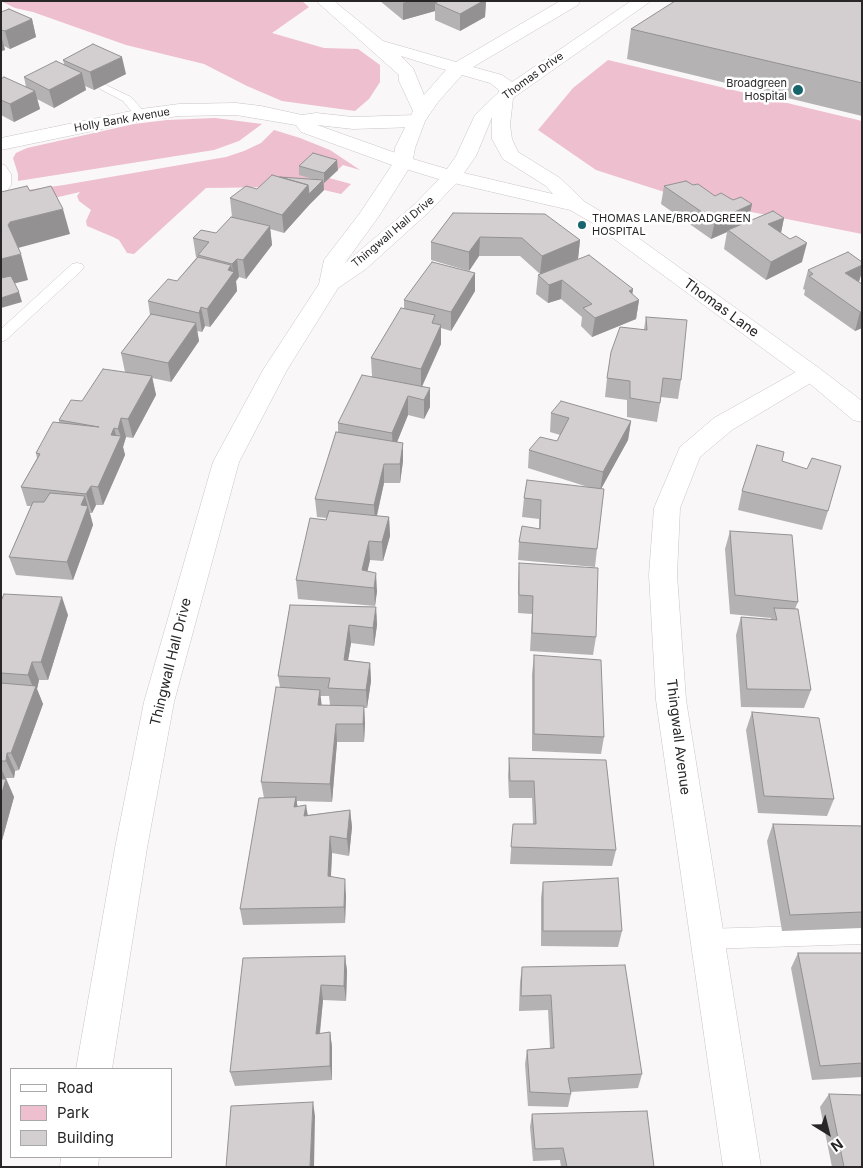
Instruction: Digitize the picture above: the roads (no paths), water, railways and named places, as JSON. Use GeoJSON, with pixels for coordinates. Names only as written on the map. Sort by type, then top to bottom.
{"type":"FeatureCollection","features":[{"type":"Feature","properties":{"kind":"street"},"geometry":{"type":"LineString","coordinates":[[324,1],[404,68],[408,75],[408,81],[419,116]]}},
{"type":"Feature","properties":{"kind":"street"},"geometry":{"type":"LineString","coordinates":[[403,162],[405,148],[419,116],[446,80],[460,68],[572,1]]}},
{"type":"Feature","properties":{"kind":"street","name":"Thomas Drive"},"geometry":{"type":"LineString","coordinates":[[452,177],[466,156],[484,115],[506,95],[555,58],[643,1]]}},
{"type":"Feature","properties":{"kind":"street"},"geometry":{"type":"LineString","coordinates":[[374,42],[502,82],[507,87],[506,95]]}},
{"type":"Feature","properties":{"kind":"street","name":"Thomas Lane"},"geometry":{"type":"LineString","coordinates":[[506,95],[501,126],[502,140],[506,150],[516,160],[553,182],[578,206],[598,218],[811,374],[862,414]]}},
{"type":"Feature","properties":{"kind":"street","name":"Holly Bank Avenue"},"geometry":{"type":"LineString","coordinates":[[1,144],[141,115],[179,110],[236,109],[261,112],[302,121],[316,119],[332,122],[419,116]]}},
{"type":"Feature","properties":{"kind":"street","name":"Holly Bank Avenue"},"geometry":{"type":"LineString","coordinates":[[302,121],[308,128],[403,162]]}},
{"type":"Feature","properties":{"kind":"street","name":"Thomas Lane"},"geometry":{"type":"LineString","coordinates":[[403,162],[452,177],[578,206]]}},
{"type":"Feature","properties":{"kind":"street","name":"Thingwall Hall Drive"},"geometry":{"type":"LineString","coordinates":[[94,1068],[130,848],[159,702],[226,462],[275,370],[330,284],[335,260],[369,216],[403,162]]}},
{"type":"Feature","properties":{"kind":"street","name":"Thingwall Hall Drive"},"geometry":{"type":"LineString","coordinates":[[330,284],[358,264],[422,208],[452,177]]}},
{"type":"Feature","properties":{"kind":"street","name":"Thingwall Avenue"},"geometry":{"type":"LineString","coordinates":[[742,1167],[671,700],[663,575],[667,508],[689,453],[723,424],[811,374]]}},
{"type":"Feature","properties":{"kind":"lane"},"geometry":{"type":"LineString","coordinates":[[104,88],[127,100],[141,115]]}},
{"type":"Feature","properties":{"kind":"lane"},"geometry":{"type":"LineString","coordinates":[[1,168],[4,174],[5,185],[1,189]]}},
{"type":"Feature","properties":{"kind":"lane"},"geometry":{"type":"LineString","coordinates":[[1,337],[77,267]]}},
{"type":"Feature","properties":{"kind":"lane"},"geometry":{"type":"LineString","coordinates":[[706,939],[862,934]]}},
{"type":"Feature","properties":{"kind":"place","name":"Broadgreen Hospital"},"geometry":{"type":"Point","coordinates":[798,90]}},
{"type":"Feature","properties":{"kind":"place","name":"THOMAS LANE/BROADGREEN HOSPITAL"},"geometry":{"type":"Point","coordinates":[582,225]}}]}
